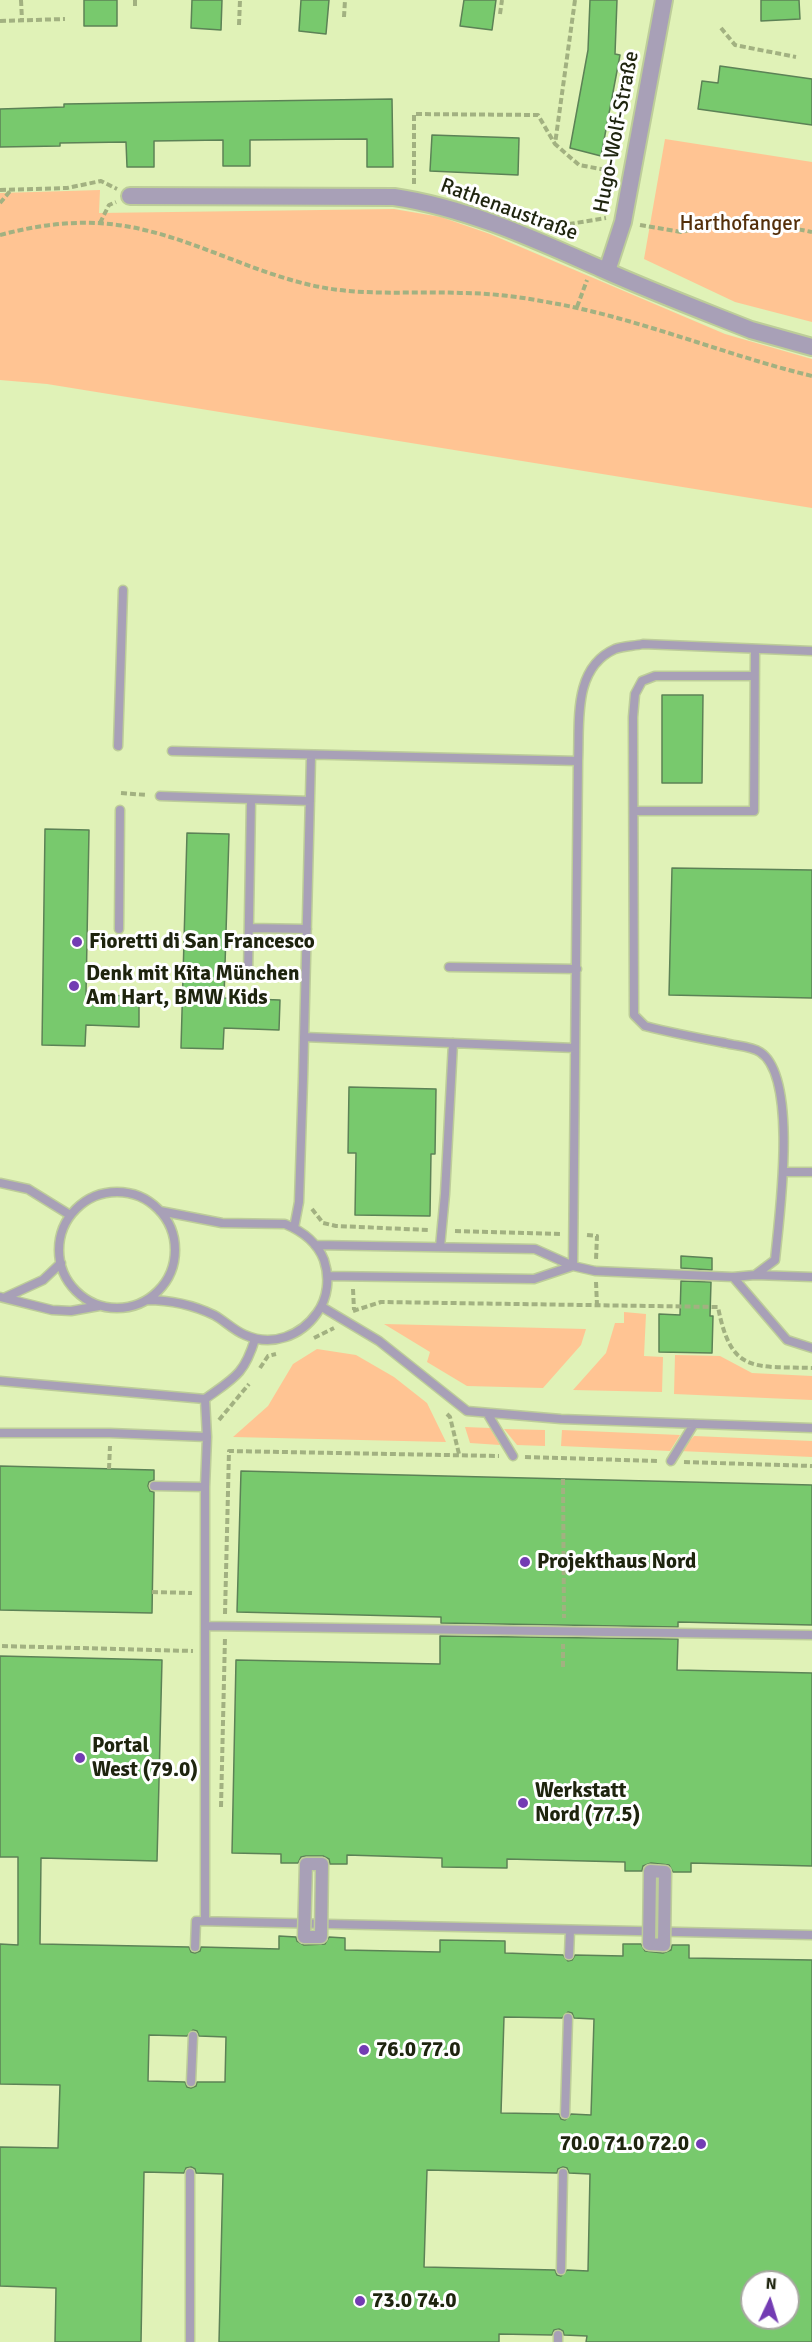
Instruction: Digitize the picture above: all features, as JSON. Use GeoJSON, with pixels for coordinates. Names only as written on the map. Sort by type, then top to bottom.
{"type":"FeatureCollection","features":[{"type":"Feature","properties":{"kind":"street","name":"Hugo-Wolf-Straße"},"geometry":{"type":"LineString","coordinates":[[600,268],[623,222],[664,0]]}},
{"type":"Feature","properties":{"kind":"street","name":"Rathenaustraße"},"geometry":{"type":"LineString","coordinates":[[130,196],[394,197],[413,200],[465,213],[518,233],[751,330],[812,346]]}},
{"type":"Feature","properties":{"kind":"street"},"geometry":{"type":"LineString","coordinates":[[306,1864],[322,1864],[321,1937],[304,1937],[306,1864]]}},
{"type":"Feature","properties":{"kind":"street"},"geometry":{"type":"LineString","coordinates":[[650,1872],[665,1872],[664,1945],[649,1944],[650,1872]]}},
{"type":"Feature","properties":{"kind":"lane"},"geometry":{"type":"LineString","coordinates":[[118,746],[123,590]]}},
{"type":"Feature","properties":{"kind":"lane"},"geometry":{"type":"LineString","coordinates":[[573,1266],[580,695],[588,674],[598,661],[615,649],[643,644],[812,651]]}},
{"type":"Feature","properties":{"kind":"lane"},"geometry":{"type":"LineString","coordinates":[[634,811],[754,811],[754,649]]}},
{"type":"Feature","properties":{"kind":"lane"},"geometry":{"type":"LineString","coordinates":[[754,676],[655,676],[642,681],[635,694],[633,717],[634,1015],[645,1026],[758,1050],[765,1055],[775,1069],[783,1116],[783,1172],[774,1260],[755,1275]]}},
{"type":"Feature","properties":{"kind":"lane"},"geometry":{"type":"LineString","coordinates":[[172,751],[579,761]]}},
{"type":"Feature","properties":{"kind":"lane"},"geometry":{"type":"LineString","coordinates":[[294,1228],[299,1202],[311,756]]}},
{"type":"Feature","properties":{"kind":"lane"},"geometry":{"type":"LineString","coordinates":[[160,796],[310,801]]}},
{"type":"Feature","properties":{"kind":"lane"},"geometry":{"type":"LineString","coordinates":[[248,976],[251,800]]}},
{"type":"Feature","properties":{"kind":"lane"},"geometry":{"type":"LineString","coordinates":[[119,928],[120,810]]}},
{"type":"Feature","properties":{"kind":"lane"},"geometry":{"type":"LineString","coordinates":[[249,928],[307,929]]}},
{"type":"Feature","properties":{"kind":"lane"},"geometry":{"type":"LineString","coordinates":[[448,967],[577,969]]}},
{"type":"Feature","properties":{"kind":"lane"},"geometry":{"type":"LineString","coordinates":[[304,1037],[576,1048]]}},
{"type":"Feature","properties":{"kind":"lane"},"geometry":{"type":"LineString","coordinates":[[440,1247],[446,1194],[453,1043]]}},
{"type":"Feature","properties":{"kind":"lane"},"geometry":{"type":"LineString","coordinates":[[783,1172],[812,1172]]}},
{"type":"Feature","properties":{"kind":"lane"},"geometry":{"type":"LineString","coordinates":[[0,1183],[28,1189],[70,1215]]}},
{"type":"Feature","properties":{"kind":"lane"},"geometry":{"type":"LineString","coordinates":[[102,1306],[79,1294],[69,1282],[60,1263],[61,1236],[70,1215],[87,1200],[109,1192],[137,1195],[152,1203],[160,1210],[172,1230],[176,1247],[175,1258],[166,1282],[147,1300]]}},
{"type":"Feature","properties":{"kind":"lane"},"geometry":{"type":"LineString","coordinates":[[3,1297],[52,1310],[71,1311],[102,1306],[128,1307],[147,1300],[162,1300],[197,1308],[216,1316],[244,1335],[255,1339],[273,1340],[291,1335],[311,1322],[322,1307],[327,1289],[323,1257],[315,1245],[294,1228],[285,1224],[203,1220],[160,1210]]}},
{"type":"Feature","properties":{"kind":"lane"},"geometry":{"type":"LineString","coordinates":[[315,1245],[535,1249],[573,1266],[614,1273],[812,1277]]}},
{"type":"Feature","properties":{"kind":"lane"},"geometry":{"type":"LineString","coordinates":[[3,1297],[43,1280],[60,1263]]}},
{"type":"Feature","properties":{"kind":"lane"},"geometry":{"type":"LineString","coordinates":[[327,1275],[534,1279],[573,1266]]}},
{"type":"Feature","properties":{"kind":"lane"},"geometry":{"type":"LineString","coordinates":[[733,1277],[787,1340],[812,1348]]}},
{"type":"Feature","properties":{"kind":"lane"},"geometry":{"type":"LineString","coordinates":[[322,1307],[344,1318],[379,1341],[467,1411],[561,1419],[812,1428]]}},
{"type":"Feature","properties":{"kind":"lane"},"geometry":{"type":"LineString","coordinates":[[0,1381],[205,1399],[239,1374],[250,1356],[255,1339]]}},
{"type":"Feature","properties":{"kind":"lane"},"geometry":{"type":"LineString","coordinates":[[205,1399],[207,1437],[205,1921]]}},
{"type":"Feature","properties":{"kind":"lane"},"geometry":{"type":"LineString","coordinates":[[487,1413],[513,1456]]}},
{"type":"Feature","properties":{"kind":"lane"},"geometry":{"type":"LineString","coordinates":[[670,1461],[694,1424]]}},
{"type":"Feature","properties":{"kind":"lane"},"geometry":{"type":"LineString","coordinates":[[0,1432],[207,1437]]}},
{"type":"Feature","properties":{"kind":"lane"},"geometry":{"type":"LineString","coordinates":[[154,1486],[205,1487]]}},
{"type":"Feature","properties":{"kind":"lane"},"geometry":{"type":"LineString","coordinates":[[205,1626],[812,1635]]}},
{"type":"Feature","properties":{"kind":"lane"},"geometry":{"type":"LineString","coordinates":[[195,1947],[196,1921],[812,1935]]}},
{"type":"Feature","properties":{"kind":"lane"},"geometry":{"type":"LineString","coordinates":[[569,1955],[570,1929]]}},
{"type":"Feature","properties":{"kind":"lane"},"geometry":{"type":"LineString","coordinates":[[565,2114],[568,2018]]}},
{"type":"Feature","properties":{"kind":"lane"},"geometry":{"type":"LineString","coordinates":[[191,2082],[193,2036]]}},
{"type":"Feature","properties":{"kind":"lane"},"geometry":{"type":"LineString","coordinates":[[190,2173],[190,2342]]}},
{"type":"Feature","properties":{"kind":"lane"},"geometry":{"type":"LineString","coordinates":[[561,2270],[563,2173]]}},
{"type":"Feature","properties":{"kind":"path"},"geometry":{"type":"LineString","coordinates":[[21,0],[21,20]]}},
{"type":"Feature","properties":{"kind":"path"},"geometry":{"type":"LineString","coordinates":[[135,0],[135,8]]}},
{"type":"Feature","properties":{"kind":"path"},"geometry":{"type":"LineString","coordinates":[[239,25],[240,0]]}},
{"type":"Feature","properties":{"kind":"path"},"geometry":{"type":"LineString","coordinates":[[344,17],[345,0]]}},
{"type":"Feature","properties":{"kind":"path"},"geometry":{"type":"LineString","coordinates":[[500,14],[502,0]]}},
{"type":"Feature","properties":{"kind":"path"},"geometry":{"type":"LineString","coordinates":[[555,144],[575,0]]}},
{"type":"Feature","properties":{"kind":"path"},"geometry":{"type":"LineString","coordinates":[[0,21],[65,19]]}},
{"type":"Feature","properties":{"kind":"path"},"geometry":{"type":"LineString","coordinates":[[721,28],[735,45],[796,57]]}},
{"type":"Feature","properties":{"kind":"path"},"geometry":{"type":"LineString","coordinates":[[413,200],[414,114],[538,115],[555,144],[579,165],[632,175]]}},
{"type":"Feature","properties":{"kind":"path"},"geometry":{"type":"LineString","coordinates":[[0,190],[67,188],[101,181],[130,196]]}},
{"type":"Feature","properties":{"kind":"path"},"geometry":{"type":"LineString","coordinates":[[0,203],[12,189]]}},
{"type":"Feature","properties":{"kind":"path"},"geometry":{"type":"LineString","coordinates":[[100,223],[110,205],[130,196]]}},
{"type":"Feature","properties":{"kind":"path"},"geometry":{"type":"LineString","coordinates":[[550,227],[603,218],[681,232],[742,218],[812,232]]}},
{"type":"Feature","properties":{"kind":"path"},"geometry":{"type":"LineString","coordinates":[[0,235],[34,226],[65,223],[100,223],[145,230],[286,279],[321,287],[389,294],[499,294],[577,307],[812,376]]}},
{"type":"Feature","properties":{"kind":"path"},"geometry":{"type":"LineString","coordinates":[[577,307],[600,268]]}},
{"type":"Feature","properties":{"kind":"path"},"geometry":{"type":"LineString","coordinates":[[121,793],[160,796]]}},
{"type":"Feature","properties":{"kind":"path"},"geometry":{"type":"LineString","coordinates":[[311,1340],[336,1327],[354,1310],[381,1302],[718,1307],[723,1333],[734,1353],[755,1366],[812,1368]]}},
{"type":"Feature","properties":{"kind":"path"},"geometry":{"type":"LineString","coordinates":[[258,1369],[268,1356],[286,1350]]}},
{"type":"Feature","properties":{"kind":"path"},"geometry":{"type":"LineString","coordinates":[[207,1437],[252,1379]]}},
{"type":"Feature","properties":{"kind":"path"},"geometry":{"type":"LineString","coordinates":[[441,1409],[450,1417],[459,1454]]}},
{"type":"Feature","properties":{"kind":"path"},"geometry":{"type":"LineString","coordinates":[[109,1469],[110,1433]]}},
{"type":"Feature","properties":{"kind":"path"},"geometry":{"type":"LineString","coordinates":[[220,1816],[229,1451],[459,1454],[812,1466]]}},
{"type":"Feature","properties":{"kind":"path"},"geometry":{"type":"LineString","coordinates":[[563,1479],[564,1619]]}},
{"type":"Feature","properties":{"kind":"path"},"geometry":{"type":"LineString","coordinates":[[152,1592],[205,1593]]}},
{"type":"Feature","properties":{"kind":"path"},"geometry":{"type":"LineString","coordinates":[[225,1637],[236,1637]]}},
{"type":"Feature","properties":{"kind":"path"},"geometry":{"type":"LineString","coordinates":[[551,1643],[575,1643]]}},
{"type":"Feature","properties":{"kind":"path"},"geometry":{"type":"LineString","coordinates":[[563,1643],[563,1667]]}},
{"type":"Feature","properties":{"kind":"path"},"geometry":{"type":"LineString","coordinates":[[2,1646],[201,1651]]}},
{"type":"Feature","properties":{"kind":"green space","name":"Harthofanger"},"geometry":{"type":"Polygon","coordinates":[[[665,139],[812,162],[812,322],[735,302],[644,259],[665,139]]]}},
{"type":"Feature","properties":{"kind":"green space"},"geometry":{"type":"Polygon","coordinates":[[[100,190],[99,213],[394,209],[441,217],[490,234],[725,334],[812,359],[812,508],[47,384],[0,380],[0,193],[100,190]]]}},
{"type":"Feature","properties":{"kind":"green space"},"geometry":{"type":"Polygon","coordinates":[[[624,1312],[646,1314],[644,1356],[663,1357],[662,1392],[573,1390],[606,1353],[615,1323],[624,1323],[624,1312]]]}},
{"type":"Feature","properties":{"kind":"green space"},"geometry":{"type":"Polygon","coordinates":[[[384,1324],[586,1329],[581,1345],[543,1388],[467,1386],[427,1362],[430,1352],[384,1324]]]}},
{"type":"Feature","properties":{"kind":"green space"},"geometry":{"type":"Polygon","coordinates":[[[317,1349],[356,1355],[394,1377],[427,1403],[446,1442],[233,1437],[268,1406],[293,1364],[317,1349]]]}},
{"type":"Feature","properties":{"kind":"green space"},"geometry":{"type":"Polygon","coordinates":[[[675,1355],[720,1356],[752,1373],[812,1376],[812,1400],[674,1394],[675,1355]]]}},
{"type":"Feature","properties":{"kind":"green space"},"geometry":{"type":"Polygon","coordinates":[[[465,1427],[490,1428],[500,1445],[470,1443],[465,1427]]]}},
{"type":"Feature","properties":{"kind":"green space"},"geometry":{"type":"Polygon","coordinates":[[[504,1429],[545,1430],[545,1446],[517,1445],[504,1429]]]}},
{"type":"Feature","properties":{"kind":"green space"},"geometry":{"type":"Polygon","coordinates":[[[562,1430],[680,1435],[670,1451],[561,1446],[562,1430]]]}},
{"type":"Feature","properties":{"kind":"green space"},"geometry":{"type":"Polygon","coordinates":[[[694,1436],[812,1441],[812,1457],[680,1451],[694,1436]]]}},
{"type":"Feature","properties":{"kind":"building"},"geometry":{"type":"Polygon","coordinates":[[[84,0],[117,0],[117,26],[84,26],[84,0]]]}},
{"type":"Feature","properties":{"kind":"building"},"geometry":{"type":"Polygon","coordinates":[[[192,0],[222,0],[221,30],[191,28],[192,0]]]}},
{"type":"Feature","properties":{"kind":"building"},"geometry":{"type":"Polygon","coordinates":[[[301,0],[329,0],[326,34],[299,31],[301,0]]]}},
{"type":"Feature","properties":{"kind":"building"},"geometry":{"type":"Polygon","coordinates":[[[464,0],[496,0],[492,30],[460,26],[464,0]]]}},
{"type":"Feature","properties":{"kind":"building"},"geometry":{"type":"Polygon","coordinates":[[[590,0],[617,0],[615,54],[620,55],[601,156],[570,148],[588,50],[590,0]]]}},
{"type":"Feature","properties":{"kind":"building"},"geometry":{"type":"Polygon","coordinates":[[[761,0],[799,0],[800,19],[761,21],[761,0]]]}},
{"type":"Feature","properties":{"kind":"building"},"geometry":{"type":"Polygon","coordinates":[[[720,66],[812,79],[812,125],[698,109],[702,81],[718,83],[720,66]]]}},
{"type":"Feature","properties":{"kind":"building"},"geometry":{"type":"Polygon","coordinates":[[[392,99],[393,167],[367,167],[367,139],[250,140],[250,166],[223,166],[223,140],[154,141],[154,167],[127,167],[126,142],[0,147],[0,109],[64,107],[64,104],[392,99]]]}},
{"type":"Feature","properties":{"kind":"building"},"geometry":{"type":"Polygon","coordinates":[[[432,135],[519,138],[518,175],[430,171],[432,135]]]}},
{"type":"Feature","properties":{"kind":"building"},"geometry":{"type":"Polygon","coordinates":[[[662,695],[703,695],[702,783],[662,783],[662,695]]]}},
{"type":"Feature","properties":{"kind":"building","name":"Fioretti di San Francesco"},"geometry":{"type":"Polygon","coordinates":[[[45,829],[89,830],[86,995],[139,996],[139,1027],[86,1025],[85,1046],[42,1045],[45,829]]]}},
{"type":"Feature","properties":{"kind":"building"},"geometry":{"type":"Polygon","coordinates":[[[187,833],[229,834],[224,998],[280,1000],[279,1030],[224,1028],[223,1049],[181,1048],[187,833]]]}},
{"type":"Feature","properties":{"kind":"building"},"geometry":{"type":"Polygon","coordinates":[[[672,868],[812,870],[812,998],[669,995],[672,868]]]}},
{"type":"Feature","properties":{"kind":"building"},"geometry":{"type":"Polygon","coordinates":[[[349,1087],[436,1089],[435,1154],[431,1154],[430,1216],[355,1215],[356,1153],[348,1153],[349,1087]]]}},
{"type":"Feature","properties":{"kind":"building"},"geometry":{"type":"Polygon","coordinates":[[[681,1256],[712,1258],[712,1270],[681,1268],[681,1256]]]}},
{"type":"Feature","properties":{"kind":"building"},"geometry":{"type":"Polygon","coordinates":[[[681,1281],[711,1282],[712,1353],[659,1352],[659,1314],[680,1315],[681,1281]]]}},
{"type":"Feature","properties":{"kind":"building"},"geometry":{"type":"Polygon","coordinates":[[[0,1466],[154,1470],[154,1480],[149,1482],[148,1486],[150,1491],[154,1492],[152,1613],[0,1610],[0,1466]]]}},
{"type":"Feature","properties":{"kind":"building","name":"Projekthaus Nord"},"geometry":{"type":"Polygon","coordinates":[[[241,1471],[812,1485],[812,1625],[678,1622],[678,1627],[441,1623],[441,1617],[237,1612],[241,1471]]]}},
{"type":"Feature","properties":{"kind":"building","name":"Werkstatt Nord (77.5)"},"geometry":{"type":"Polygon","coordinates":[[[440,1636],[678,1639],[677,1670],[812,1673],[812,1866],[691,1863],[691,1872],[673,1872],[669,1865],[651,1863],[643,1866],[642,1871],[625,1871],[625,1862],[507,1859],[507,1868],[442,1867],[442,1858],[347,1855],[347,1864],[330,1864],[329,1859],[323,1856],[306,1856],[301,1857],[298,1863],[281,1863],[281,1854],[232,1853],[236,1660],[440,1664],[440,1636]]]}},
{"type":"Feature","properties":{"kind":"building"},"geometry":{"type":"Polygon","coordinates":[[[0,1656],[162,1660],[157,1861],[41,1858],[40,1944],[189,1947],[191,1952],[195,1953],[200,1951],[201,1947],[279,1949],[279,1936],[296,1937],[297,1941],[304,1945],[325,1944],[329,1937],[345,1938],[345,1950],[440,1952],[440,1940],[505,1941],[505,1953],[563,1955],[568,1961],[572,1960],[575,1955],[623,1956],[623,1944],[641,1944],[645,1951],[663,1953],[671,1950],[672,1945],[689,1945],[689,1958],[812,1960],[812,2342],[586,2342],[587,2336],[564,2335],[559,2329],[554,2330],[552,2335],[499,2334],[499,2342],[219,2342],[223,2174],[196,2173],[191,2167],[186,2168],[184,2173],[144,2172],[141,2342],[55,2342],[56,2288],[0,2286],[0,2147],[58,2148],[60,2085],[0,2084],[0,1944],[18,1945],[18,1857],[0,1857],[0,1656]],[[568,2012],[562,2018],[504,2017],[501,2113],[559,2114],[561,2119],[565,2120],[571,2114],[591,2115],[594,2019],[574,2018],[572,2013],[568,2012]],[[193,2030],[187,2036],[149,2035],[148,2081],[185,2082],[187,2087],[191,2088],[196,2086],[197,2082],[225,2082],[226,2037],[199,2036],[197,2031],[193,2030]],[[567,2168],[558,2169],[557,2173],[427,2170],[424,2267],[555,2270],[557,2275],[561,2276],[567,2270],[588,2271],[590,2174],[569,2173],[567,2168]]]}},
{"type":"Feature","properties":{"kind":"place","name":"Fioretti di San Francesco"},"geometry":{"type":"Point","coordinates":[77,942]}},
{"type":"Feature","properties":{"kind":"place","name":"Denk mit Kita München Am Hart, BMW Kids"},"geometry":{"type":"Point","coordinates":[74,986]}},
{"type":"Feature","properties":{"kind":"place","name":"Projekthaus Nord"},"geometry":{"type":"Point","coordinates":[525,1562]}},
{"type":"Feature","properties":{"kind":"place","name":"Portal West (79.0)"},"geometry":{"type":"Point","coordinates":[80,1758]}},
{"type":"Feature","properties":{"kind":"place","name":"Werkstatt Nord (77.5)"},"geometry":{"type":"Point","coordinates":[523,1803]}},
{"type":"Feature","properties":{"kind":"place","name":"76.0 77.0"},"geometry":{"type":"Point","coordinates":[364,2050]}},
{"type":"Feature","properties":{"kind":"place","name":"70.0 71.0 72.0"},"geometry":{"type":"Point","coordinates":[701,2144]}},
{"type":"Feature","properties":{"kind":"place","name":"73.0 74.0"},"geometry":{"type":"Point","coordinates":[360,2301]}}]}
